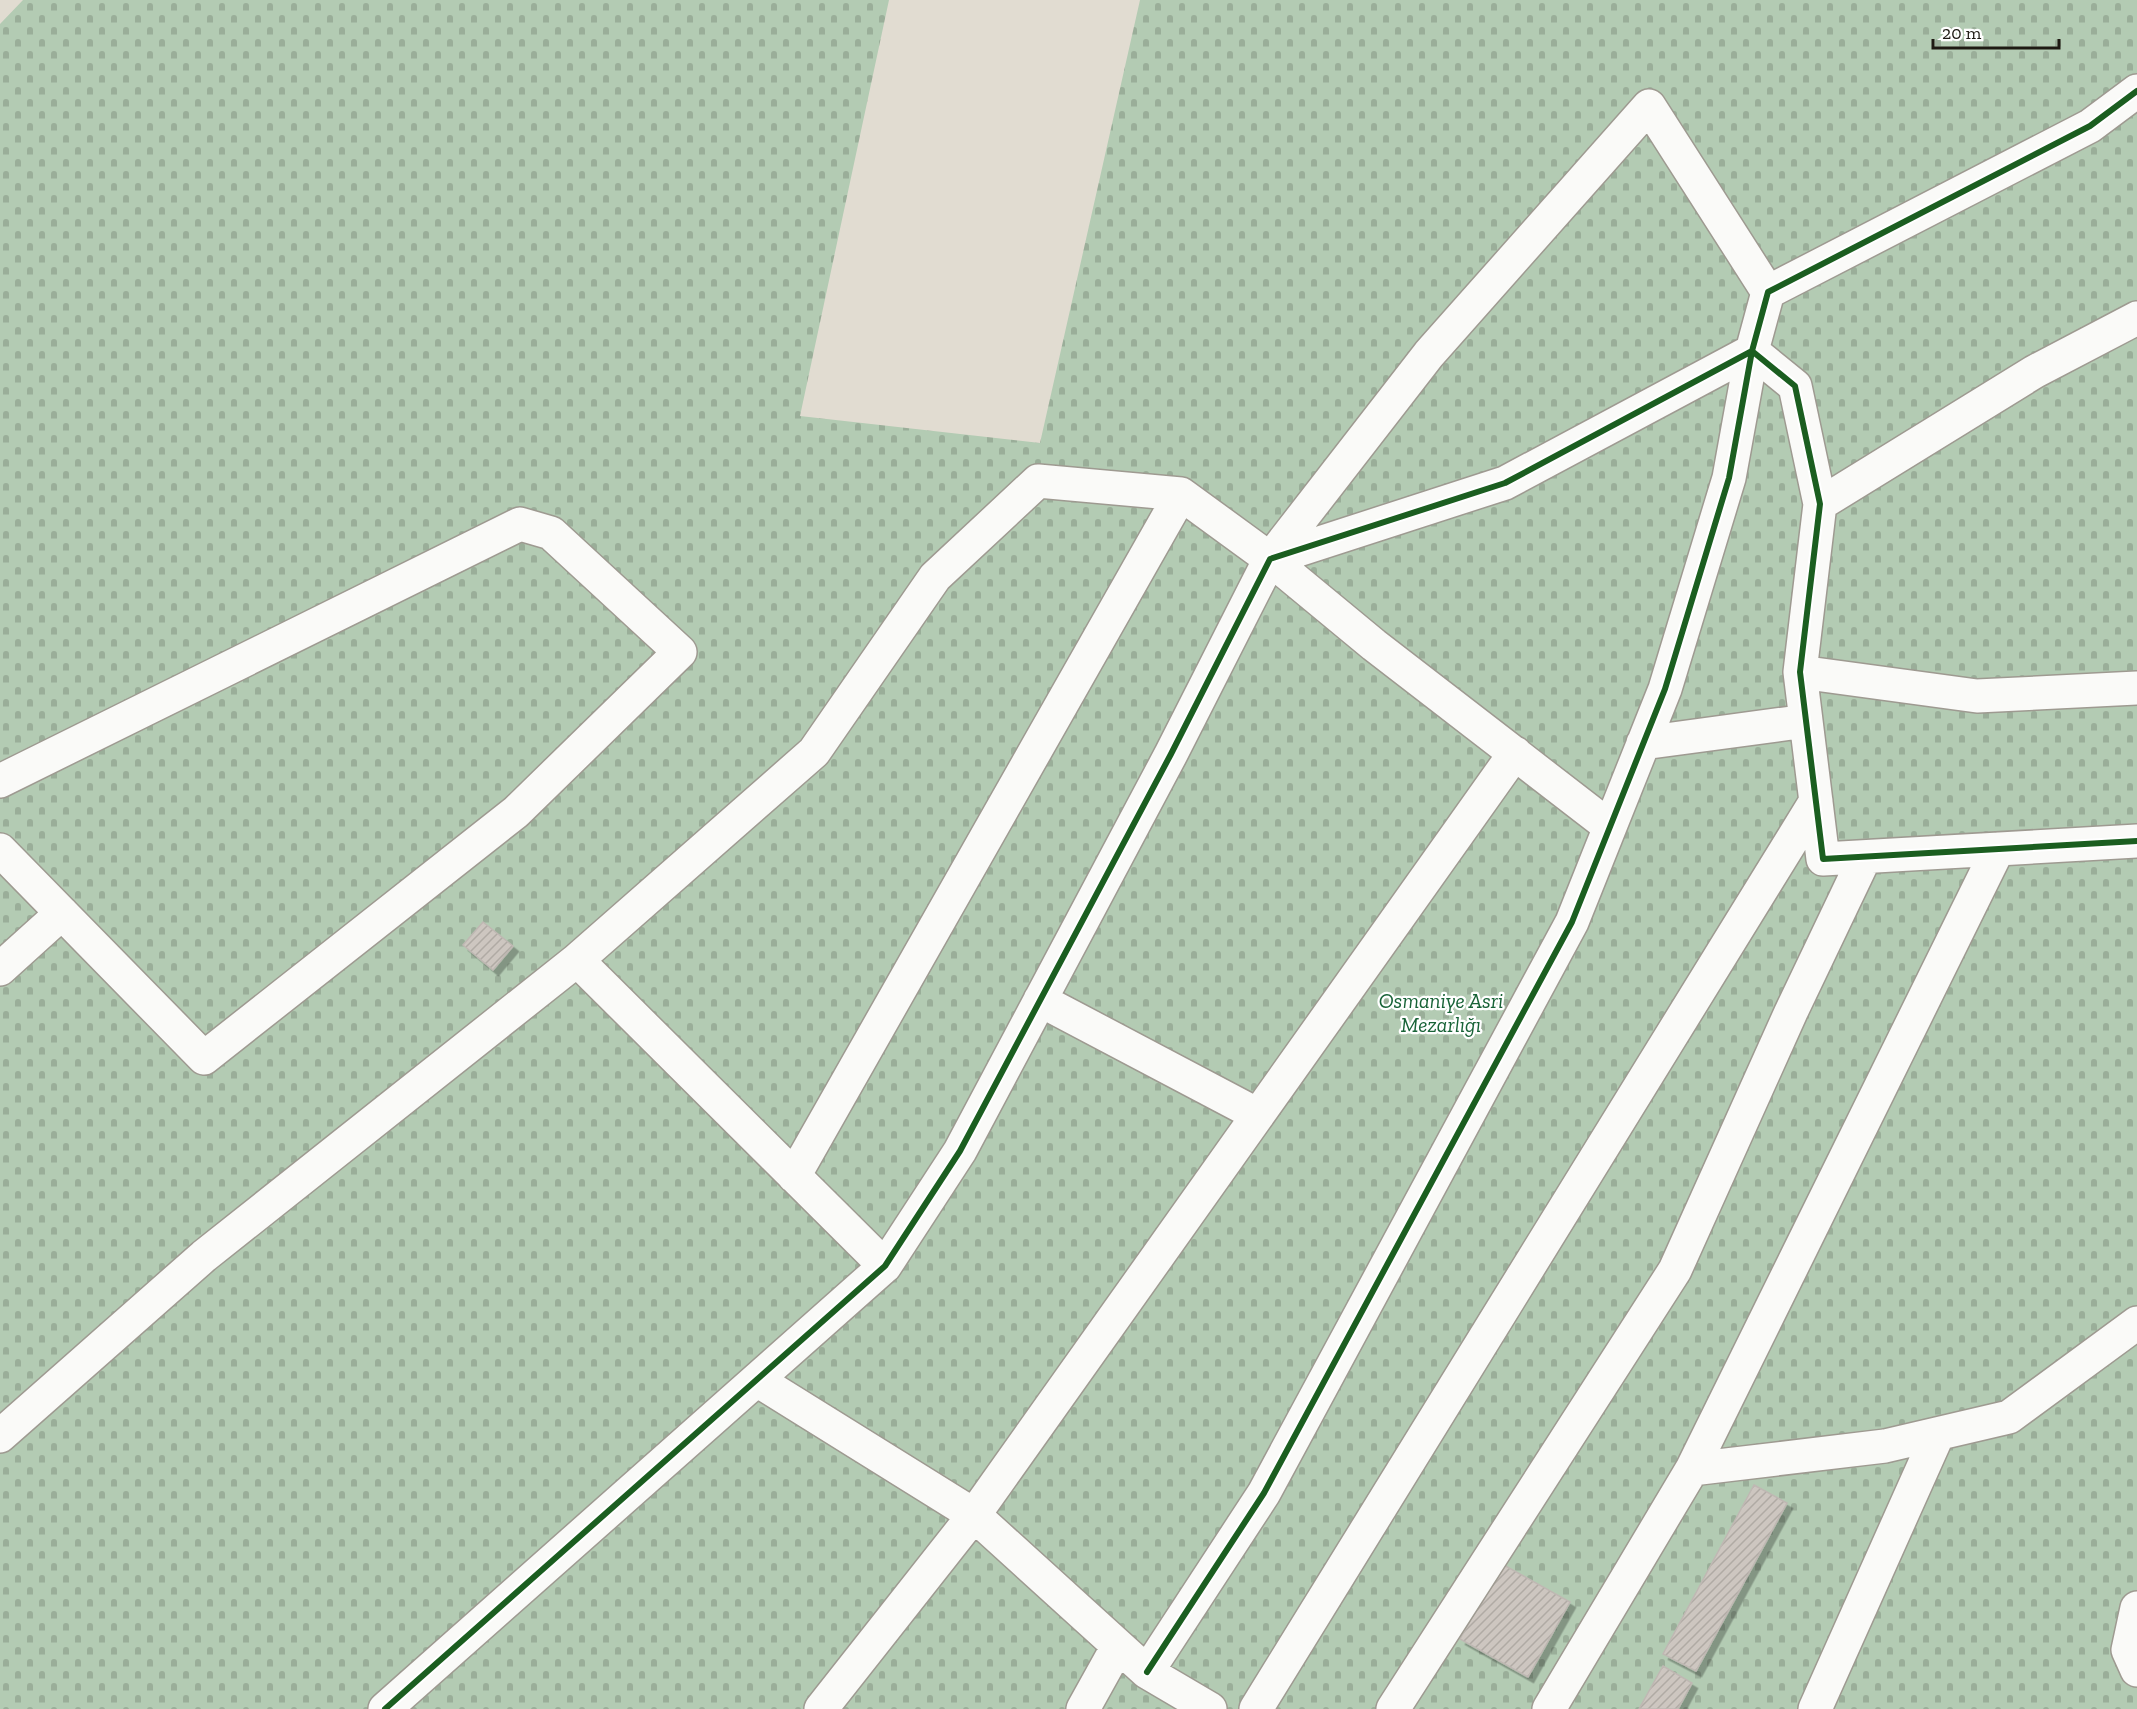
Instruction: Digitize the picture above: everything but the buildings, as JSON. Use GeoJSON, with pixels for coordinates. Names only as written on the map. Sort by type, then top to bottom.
{"type":"FeatureCollection","features":[{"type":"Feature","properties":{"kind":"street"},"geometry":{"type":"LineString","coordinates":[[1147,1672],[1264,1493],[1572,922],[1665,689],[1728,478],[1752,351],[1768,292],[2090,126],[2137,91]]}},
{"type":"Feature","properties":{"kind":"street"},"geometry":{"type":"LineString","coordinates":[[385,1709],[885,1266],[960,1151],[1171,754],[1270,559],[1429,354],[1649,106],[1768,292]]}},
{"type":"Feature","properties":{"kind":"street"},"geometry":{"type":"LineString","coordinates":[[1820,504],[2034,372],[2137,318]]}},
{"type":"Feature","properties":{"kind":"street"},"geometry":{"type":"LineString","coordinates":[[1752,351],[1795,386],[1820,504],[1800,672],[1824,859],[2137,841]]}},
{"type":"Feature","properties":{"kind":"street"},"geometry":{"type":"LineString","coordinates":[[1270,559],[1504,483],[1752,351]]}},
{"type":"Feature","properties":{"kind":"street"},"geometry":{"type":"LineString","coordinates":[[0,1436],[204,1256],[578,960],[813,752],[935,578],[1038,481],[1181,494],[1270,559],[1374,645],[1610,827]]}},
{"type":"Feature","properties":{"kind":"street"},"geometry":{"type":"LineString","coordinates":[[794,1176],[1181,494]]}},
{"type":"Feature","properties":{"kind":"street"},"geometry":{"type":"LineString","coordinates":[[0,781],[520,524],[551,533],[680,652],[516,812],[204,1058],[0,850]]}},
{"type":"Feature","properties":{"kind":"street"},"geometry":{"type":"LineString","coordinates":[[1800,672],[1977,696],[2137,688]]}},
{"type":"Feature","properties":{"kind":"street"},"geometry":{"type":"LineString","coordinates":[[1643,743],[1806,722]]}},
{"type":"Feature","properties":{"kind":"street"},"geometry":{"type":"LineString","coordinates":[[821,1709],[974,1515],[1515,753]]}},
{"type":"Feature","properties":{"kind":"street"},"geometry":{"type":"LineString","coordinates":[[1256,1709],[1816,801]]}},
{"type":"Feature","properties":{"kind":"street"},"geometry":{"type":"LineString","coordinates":[[1549,1709],[1692,1469],[1998,849]]}},
{"type":"Feature","properties":{"kind":"street"},"geometry":{"type":"LineString","coordinates":[[1393,1709],[1675,1270],[1791,1012],[1865,857]]}},
{"type":"Feature","properties":{"kind":"street"},"geometry":{"type":"LineString","coordinates":[[0,969],[62,913]]}},
{"type":"Feature","properties":{"kind":"street"},"geometry":{"type":"LineString","coordinates":[[578,960],[885,1266]]}},
{"type":"Feature","properties":{"kind":"street"},"geometry":{"type":"LineString","coordinates":[[1040,1000],[1258,1115]]}},
{"type":"Feature","properties":{"kind":"street"},"geometry":{"type":"LineString","coordinates":[[1692,1469],[1885,1446],[2009,1417],[2137,1323]]}},
{"type":"Feature","properties":{"kind":"street"},"geometry":{"type":"LineString","coordinates":[[757,1380],[974,1515],[1147,1672],[1210,1709]]}},
{"type":"Feature","properties":{"kind":"street"},"geometry":{"type":"LineString","coordinates":[[1815,1709],[1938,1434]]}},
{"type":"Feature","properties":{"kind":"street"},"geometry":{"type":"LineString","coordinates":[[2137,1608],[2128,1650],[2137,1670]]}},
{"type":"Feature","properties":{"kind":"street"},"geometry":{"type":"LineString","coordinates":[[1083,1709],[1118,1646]]}},
{"type":"Feature","properties":{"kind":"green space","name":"Osmaniye Asri Mezarlığı"},"geometry":{"type":"Polygon","coordinates":[[[23,0],[889,0],[800,416],[1040,443],[1140,0],[2137,0],[2137,1709],[0,1709],[0,24],[23,0]]]}},
{"type":"Feature","properties":{"kind":"cycle path"},"geometry":{"type":"LineString","coordinates":[[1147,1672],[1264,1493],[1572,922],[1665,689],[1729,478],[1752,351],[1768,292],[2090,126],[2137,91]]}},
{"type":"Feature","properties":{"kind":"cycle path"},"geometry":{"type":"LineString","coordinates":[[385,1709],[885,1266],[960,1151],[1171,754],[1270,559],[1505,483],[1752,351],[1795,386],[1820,504],[1800,672],[1823,859],[2137,841]]}}]}
